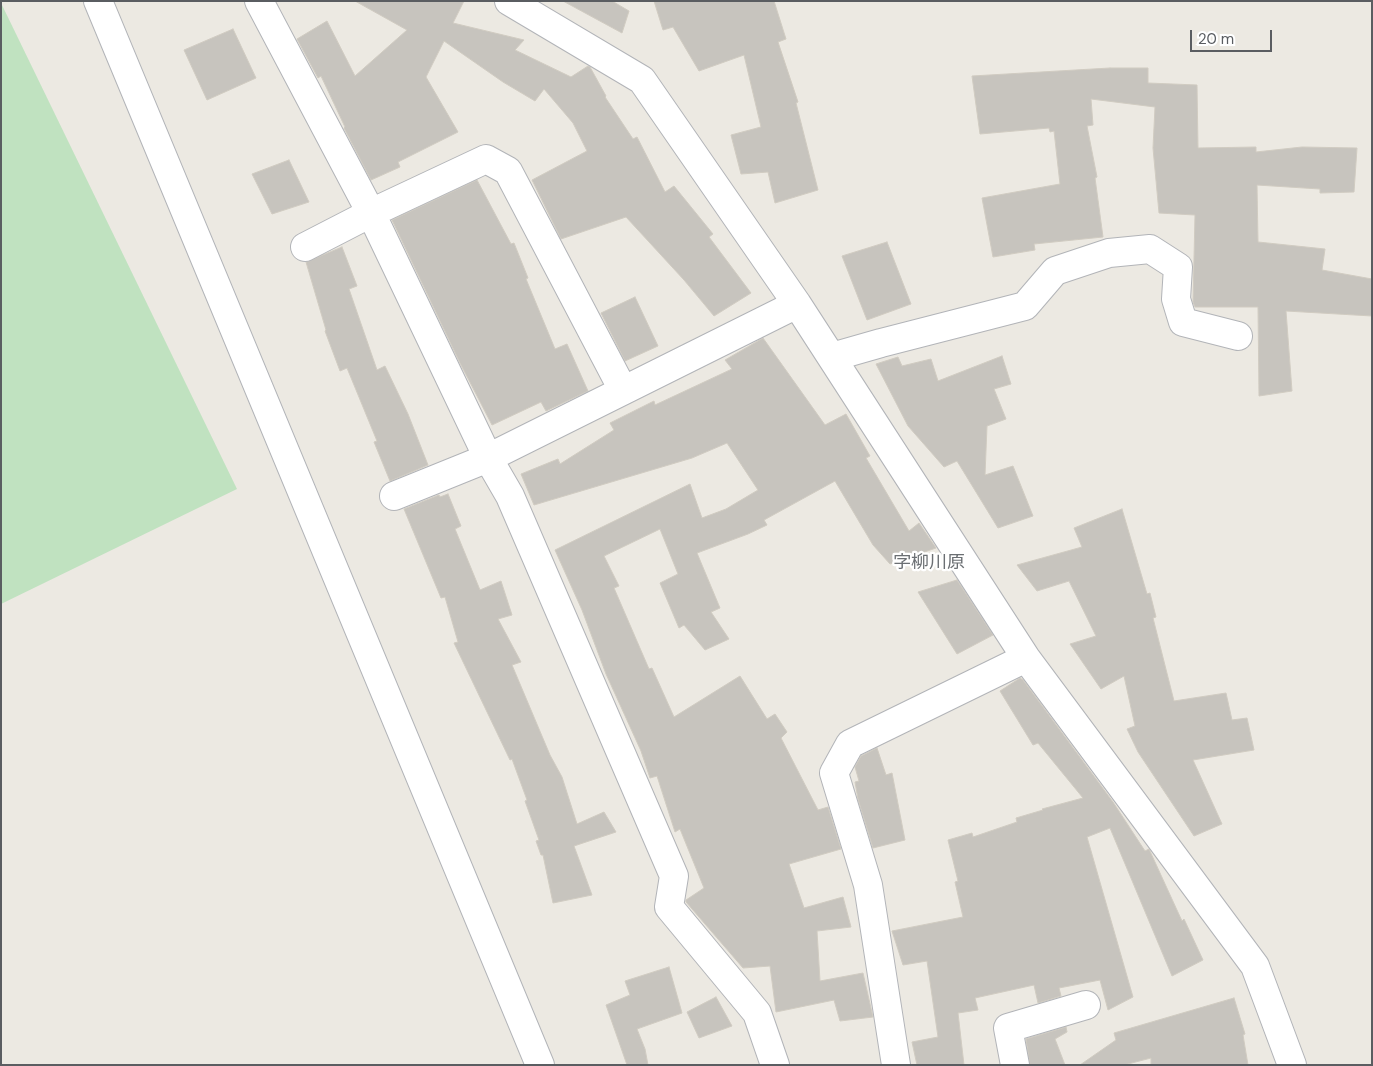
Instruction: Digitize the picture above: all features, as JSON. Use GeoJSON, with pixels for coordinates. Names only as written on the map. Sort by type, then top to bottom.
{"type":"FeatureCollection","features":[{"type":"Feature","properties":{"kind":"street"},"geometry":{"type":"LineString","coordinates":[[98,1],[540,1065]]}},
{"type":"Feature","properties":{"kind":"street"},"geometry":{"type":"LineString","coordinates":[[259,1],[371,213],[488,458],[510,496],[674,876],[669,906],[757,1013],[775,1065]]}},
{"type":"Feature","properties":{"kind":"street"},"geometry":{"type":"LineString","coordinates":[[509,1],[642,80],[797,304],[1026,658],[1255,966],[1292,1065]]}},
{"type":"Feature","properties":{"kind":"street"},"geometry":{"type":"LineString","coordinates":[[305,247],[371,213],[486,159],[508,171],[624,390]]}},
{"type":"Feature","properties":{"kind":"street"},"geometry":{"type":"LineString","coordinates":[[832,358],[881,343],[1025,306],[1055,271],[1109,253],[1150,249],[1178,267],[1176,299],[1183,322],[1238,336]]}},
{"type":"Feature","properties":{"kind":"street"},"geometry":{"type":"LineString","coordinates":[[394,496],[488,458],[797,304]]}},
{"type":"Feature","properties":{"kind":"street"},"geometry":{"type":"LineString","coordinates":[[896,1065],[868,885],[834,773],[850,744],[1026,658]]}},
{"type":"Feature","properties":{"kind":"street"},"geometry":{"type":"LineString","coordinates":[[1015,1065],[1008,1028],[1086,1005]]}},
{"type":"Feature","properties":{"kind":"green space"},"geometry":{"type":"Polygon","coordinates":[[[1,3],[237,489],[1,604],[1,3]]]}},
{"type":"Feature","properties":{"kind":"building"},"geometry":{"type":"Polygon","coordinates":[[[355,1],[464,1],[453,23],[524,40],[515,50],[571,77],[588,66],[590,67],[605,97],[633,139],[637,137],[665,192],[674,186],[713,234],[709,237],[751,293],[714,316],[626,217],[561,239],[532,180],[587,151],[573,123],[544,89],[535,101],[503,82],[444,41],[426,77],[458,132],[398,162],[400,167],[371,180],[344,128],[321,76],[318,78],[297,39],[327,21],[355,76],[407,30],[355,1]]]}},
{"type":"Feature","properties":{"kind":"building"},"geometry":{"type":"Polygon","coordinates":[[[563,1],[612,1],[629,11],[622,33],[563,1]]]}},
{"type":"Feature","properties":{"kind":"building"},"geometry":{"type":"Polygon","coordinates":[[[654,1],[774,1],[786,39],[778,42],[798,102],[796,103],[818,190],[775,203],[768,172],[741,174],[731,135],[761,127],[744,55],[699,71],[673,27],[663,30],[654,1]]]}},
{"type":"Feature","properties":{"kind":"building"},"geometry":{"type":"Polygon","coordinates":[[[233,29],[256,78],[207,100],[184,50],[233,29]]]}},
{"type":"Feature","properties":{"kind":"building"},"geometry":{"type":"Polygon","coordinates":[[[1110,68],[1148,68],[1148,83],[1197,85],[1198,148],[1256,147],[1256,152],[1302,147],[1357,148],[1354,192],[1320,193],[1320,189],[1257,185],[1258,242],[1325,249],[1322,270],[1372,279],[1372,316],[1286,311],[1292,391],[1259,396],[1258,307],[1195,307],[1193,302],[1195,215],[1159,213],[1153,148],[1155,107],[1091,99],[1093,125],[1087,126],[1097,177],[1095,178],[1103,237],[1034,244],[1035,250],[993,257],[982,198],[1060,184],[1054,131],[1050,132],[1049,128],[980,134],[972,76],[1110,68]]]}},
{"type":"Feature","properties":{"kind":"building"},"geometry":{"type":"Polygon","coordinates":[[[289,160],[309,202],[272,214],[252,174],[289,160]]]}},
{"type":"Feature","properties":{"kind":"building"},"geometry":{"type":"Polygon","coordinates":[[[477,180],[511,244],[514,243],[528,278],[526,279],[555,349],[567,344],[588,391],[546,411],[541,402],[492,425],[460,363],[392,220],[477,180]]]}},
{"type":"Feature","properties":{"kind":"building"},"geometry":{"type":"Polygon","coordinates":[[[887,242],[911,304],[867,320],[842,256],[887,242]]]}},
{"type":"Feature","properties":{"kind":"building"},"geometry":{"type":"Polygon","coordinates":[[[342,247],[357,286],[349,289],[377,370],[385,366],[408,414],[428,465],[390,481],[374,442],[377,441],[347,368],[340,371],[325,331],[306,262],[342,247]]]}},
{"type":"Feature","properties":{"kind":"building"},"geometry":{"type":"Polygon","coordinates":[[[635,297],[658,346],[625,361],[601,313],[635,297]]]}},
{"type":"Feature","properties":{"kind":"building"},"geometry":{"type":"Polygon","coordinates":[[[763,338],[825,425],[846,414],[870,456],[866,458],[909,531],[919,523],[936,548],[890,564],[873,545],[835,481],[764,520],[767,525],[697,553],[720,608],[711,612],[729,639],[705,650],[684,625],[679,628],[660,583],[678,574],[660,529],[604,556],[619,586],[614,588],[649,669],[652,668],[674,717],[740,676],[767,719],[775,714],[787,732],[781,738],[818,810],[828,807],[841,849],[789,864],[804,908],[843,897],[851,927],[817,931],[820,981],[863,973],[873,1017],[840,1021],[834,1000],[776,1012],[770,966],[743,968],[686,902],[686,900],[704,888],[680,829],[675,832],[657,776],[650,778],[641,751],[606,674],[582,610],[555,550],[690,484],[702,518],[726,509],[758,490],[727,443],[692,458],[534,505],[521,474],[558,459],[560,464],[614,430],[610,423],[654,401],[655,405],[732,369],[725,360],[763,338]]]}},
{"type":"Feature","properties":{"kind":"building"},"geometry":{"type":"Polygon","coordinates":[[[1002,356],[1011,384],[994,389],[1006,419],[987,426],[985,475],[1013,466],[1033,516],[998,528],[957,461],[944,467],[908,426],[876,364],[898,357],[902,366],[931,359],[938,381],[1002,356]]]}},
{"type":"Feature","properties":{"kind":"building"},"geometry":{"type":"Polygon","coordinates":[[[448,494],[461,526],[455,529],[480,590],[501,581],[512,615],[498,619],[521,662],[512,665],[550,755],[562,777],[577,824],[604,812],[616,832],[574,846],[592,895],[553,903],[543,855],[541,855],[536,841],[539,840],[512,759],[510,760],[454,643],[458,642],[445,597],[441,598],[404,509],[439,495],[440,497],[448,494]]]}},
{"type":"Feature","properties":{"kind":"building"},"geometry":{"type":"Polygon","coordinates":[[[1122,509],[1147,594],[1150,593],[1156,617],[1153,618],[1174,701],[1226,693],[1232,720],[1247,718],[1254,750],[1193,760],[1222,824],[1194,836],[1138,752],[1127,729],[1135,726],[1124,676],[1101,689],[1070,644],[1096,636],[1069,581],[1037,591],[1017,565],[1082,547],[1074,528],[1122,509]]]}},
{"type":"Feature","properties":{"kind":"building"},"geometry":{"type":"Polygon","coordinates":[[[957,580],[993,635],[957,654],[918,592],[957,580]]]}},
{"type":"Feature","properties":{"kind":"building"},"geometry":{"type":"Polygon","coordinates":[[[1020,678],[1113,802],[1145,851],[1149,849],[1182,921],[1184,919],[1203,960],[1172,976],[1110,828],[1087,837],[1133,997],[1108,1010],[1100,980],[1059,988],[1061,996],[1038,1003],[1034,985],[975,998],[978,1010],[958,1013],[964,1065],[917,1065],[912,1042],[938,1037],[927,961],[903,965],[892,931],[963,917],[955,882],[958,881],[948,840],[972,833],[973,837],[1017,822],[1016,818],[1083,798],[1038,743],[1033,745],[1000,691],[1020,678]]]}},
{"type":"Feature","properties":{"kind":"building"},"geometry":{"type":"Polygon","coordinates":[[[877,748],[886,775],[892,773],[905,840],[873,848],[858,799],[855,782],[859,781],[855,767],[861,756],[877,748]]]}},
{"type":"Feature","properties":{"kind":"building"},"geometry":{"type":"Polygon","coordinates":[[[669,967],[682,1013],[637,1029],[645,1049],[648,1065],[627,1065],[606,1005],[630,995],[625,981],[669,967]]]}},
{"type":"Feature","properties":{"kind":"building"},"geometry":{"type":"Polygon","coordinates":[[[716,997],[732,1026],[699,1038],[687,1012],[716,997]]]}},
{"type":"Feature","properties":{"kind":"building"},"geometry":{"type":"Polygon","coordinates":[[[1234,998],[1245,1034],[1243,1035],[1248,1065],[1151,1065],[1151,1058],[1124,1065],[1080,1065],[1116,1040],[1114,1033],[1234,998]]]}},
{"type":"Feature","properties":{"kind":"building"},"geometry":{"type":"Polygon","coordinates":[[[1066,1027],[1067,1032],[1055,1039],[1065,1065],[1030,1065],[1026,1039],[1066,1027]]]}},
{"type":"Feature","properties":{"kind":"district","name":"字柳川原"},"geometry":{"type":"Point","coordinates":[929,563]}}]}
